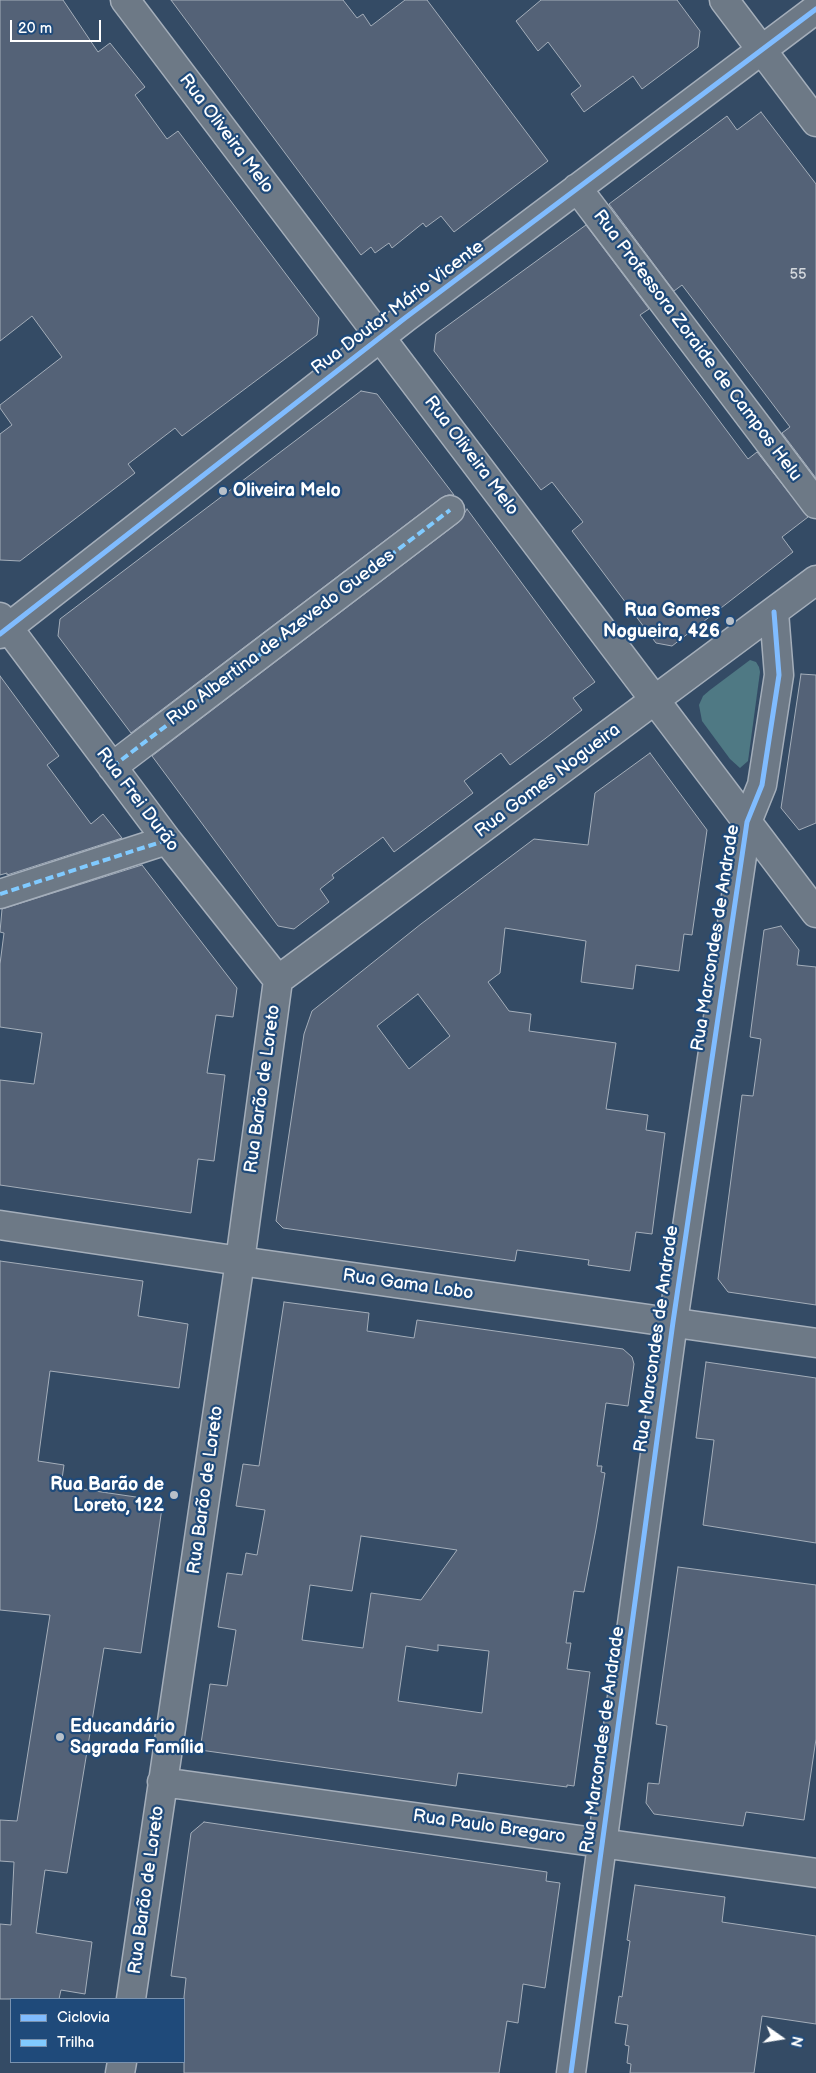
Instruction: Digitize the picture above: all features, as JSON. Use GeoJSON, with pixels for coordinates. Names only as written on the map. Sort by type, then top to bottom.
{"type":"FeatureCollection","features":[{"type":"Feature","properties":{"kind":"street","name":"Rua Oliveira Melo"},"geometry":{"type":"LineString","coordinates":[[125,0],[816,913]]}},
{"type":"Feature","properties":{"kind":"street"},"geometry":{"type":"LineString","coordinates":[[724,0],[816,122]]}},
{"type":"Feature","properties":{"kind":"street","name":"Rua Doutor Mário Vicente"},"geometry":{"type":"LineString","coordinates":[[3,626],[577,188],[816,9]]}},
{"type":"Feature","properties":{"kind":"street","name":"Rua Professora Zoraide de Campos Helu"},"geometry":{"type":"LineString","coordinates":[[577,188],[816,504]]}},
{"type":"Feature","properties":{"kind":"street","name":"Rua Albertina de Azevedo Guedes"},"geometry":{"type":"LineString","coordinates":[[112,767],[450,510]]}},
{"type":"Feature","properties":{"kind":"street","name":"Rua Gomes Nogueira"},"geometry":{"type":"LineString","coordinates":[[278,980],[816,580]]}},
{"type":"Feature","properties":{"kind":"street","name":"Rua Marcondes de Andrade"},"geometry":{"type":"LineString","coordinates":[[571,2073],[673,1322],[747,822],[762,785],[779,675],[774,612]]}},
{"type":"Feature","properties":{"kind":"street","name":"Rua Frei Durão"},"geometry":{"type":"LineString","coordinates":[[3,626],[167,840],[278,980]]}},
{"type":"Feature","properties":{"kind":"street"},"geometry":{"type":"LineString","coordinates":[[0,894],[167,840]]}},
{"type":"Feature","properties":{"kind":"street","name":"Rua Barão de Loreto"},"geometry":{"type":"LineString","coordinates":[[131,1998],[240,1261],[278,980]]}},
{"type":"Feature","properties":{"kind":"street","name":"Rua Gama Lobo"},"geometry":{"type":"LineString","coordinates":[[0,1225],[816,1343]]}},
{"type":"Feature","properties":{"kind":"street","name":"Rua Paulo Bregaro"},"geometry":{"type":"LineString","coordinates":[[162,1782],[816,1873]]}},
{"type":"Feature","properties":{"kind":"green space"},"geometry":{"type":"Polygon","coordinates":[[[750,660],[756,662],[760,672],[748,761],[740,768],[730,759],[702,721],[699,705],[703,696],[750,660]]]}},
{"type":"Feature","properties":{"kind":"building"},"geometry":{"type":"Polygon","coordinates":[[[0,0],[63,0],[98,52],[110,43],[145,87],[135,95],[167,139],[178,131],[319,318],[317,335],[182,436],[175,428],[128,464],[135,473],[20,561],[0,560],[0,434],[12,425],[0,408],[0,405],[62,357],[32,316],[0,341],[0,0]]]}},
{"type":"Feature","properties":{"kind":"building"},"geometry":{"type":"Polygon","coordinates":[[[171,0],[343,0],[357,18],[363,14],[371,26],[405,0],[427,0],[548,161],[454,232],[441,216],[426,227],[423,223],[392,248],[389,243],[375,253],[371,247],[361,255],[171,0]]]}},
{"type":"Feature","properties":{"kind":"building"},"geometry":{"type":"Polygon","coordinates":[[[541,0],[677,0],[700,31],[698,47],[642,89],[633,76],[584,112],[571,94],[581,86],[548,42],[538,51],[516,21],[541,0]]]}},
{"type":"Feature","properties":{"kind":"building"},"geometry":{"type":"Polygon","coordinates":[[[761,112],[816,184],[816,478],[782,433],[790,427],[682,285],[674,291],[609,204],[727,116],[737,130],[761,112]]]}},
{"type":"Feature","properties":{"kind":"building"},"geometry":{"type":"Polygon","coordinates":[[[586,225],[649,309],[640,315],[748,459],[757,452],[808,517],[782,537],[793,552],[672,646],[656,643],[572,531],[583,522],[552,482],[541,490],[434,351],[436,334],[586,225]]]}},
{"type":"Feature","properties":{"kind":"building"},"geometry":{"type":"Polygon","coordinates":[[[361,391],[377,394],[454,495],[441,498],[131,733],[58,636],[60,619],[361,391]]]}},
{"type":"Feature","properties":{"kind":"building"},"geometry":{"type":"Polygon","coordinates":[[[467,509],[595,682],[573,698],[582,710],[546,738],[510,765],[501,753],[464,781],[473,793],[394,852],[383,837],[332,875],[334,878],[320,889],[329,902],[294,929],[278,926],[152,756],[459,522],[467,509]]]}},
{"type":"Feature","properties":{"kind":"building"},"geometry":{"type":"Polygon","coordinates":[[[801,674],[816,675],[816,823],[799,830],[781,808],[801,674]]]}},
{"type":"Feature","properties":{"kind":"building"},"geometry":{"type":"Polygon","coordinates":[[[0,676],[59,756],[47,765],[91,824],[103,814],[122,838],[7,875],[7,873],[0,875],[0,676]]]}},
{"type":"Feature","properties":{"kind":"building"},"geometry":{"type":"Polygon","coordinates":[[[650,753],[707,830],[692,935],[684,934],[679,971],[636,965],[633,989],[581,982],[586,941],[505,928],[500,973],[488,982],[509,1011],[531,1014],[529,1031],[616,1043],[606,1109],[648,1115],[646,1130],[665,1133],[652,1234],[636,1232],[630,1271],[588,1265],[589,1260],[517,1250],[515,1261],[283,1228],[276,1221],[304,1034],[312,1011],[421,924],[534,839],[588,845],[595,793],[650,753]],[[418,994],[377,1026],[409,1069],[450,1036],[418,994]]]}},
{"type":"Feature","properties":{"kind":"building"},"geometry":{"type":"Polygon","coordinates":[[[142,865],[237,988],[233,1017],[216,1015],[207,1073],[225,1075],[214,1161],[198,1159],[191,1213],[0,1185],[0,1080],[34,1084],[42,1033],[0,1027],[0,964],[4,933],[0,932],[2,909],[142,865]]]}},
{"type":"Feature","properties":{"kind":"building"},"geometry":{"type":"Polygon","coordinates":[[[781,926],[799,950],[797,965],[816,967],[816,1305],[728,1292],[718,1279],[742,1095],[753,1096],[761,1039],[750,1037],[764,930],[781,926]]]}},
{"type":"Feature","properties":{"kind":"building"},"geometry":{"type":"Polygon","coordinates":[[[0,1261],[143,1281],[138,1316],[188,1324],[179,1388],[50,1371],[38,1461],[64,1465],[61,1486],[163,1501],[141,1653],[104,1648],[67,1873],[45,1870],[36,1933],[92,1942],[85,1994],[61,1990],[59,1998],[0,1999],[0,1924],[11,1925],[14,1862],[0,1861],[0,1820],[17,1821],[50,1615],[0,1610],[0,1261]]]}},
{"type":"Feature","properties":{"kind":"building"},"geometry":{"type":"Polygon","coordinates":[[[284,1302],[369,1313],[367,1331],[414,1338],[417,1320],[623,1349],[632,1357],[634,1364],[628,1406],[606,1403],[597,1466],[602,1466],[601,1472],[605,1473],[596,1529],[584,1592],[574,1591],[566,1643],[571,1643],[567,1669],[590,1672],[574,1786],[567,1785],[567,1787],[458,1773],[456,1786],[200,1750],[210,1684],[227,1686],[236,1630],[218,1627],[227,1573],[242,1575],[246,1553],[257,1555],[265,1510],[236,1506],[243,1464],[259,1466],[284,1302]],[[361,1536],[352,1591],[310,1585],[302,1640],[363,1648],[371,1593],[421,1600],[457,1550],[361,1536]],[[438,1645],[438,1651],[406,1646],[398,1701],[482,1713],[489,1651],[438,1645]]]}},
{"type":"Feature","properties":{"kind":"building"},"geometry":{"type":"Polygon","coordinates":[[[706,1362],[816,1378],[816,1543],[703,1525],[714,1440],[696,1438],[706,1362]]]}},
{"type":"Feature","properties":{"kind":"building"},"geometry":{"type":"Polygon","coordinates":[[[678,1567],[816,1585],[816,1739],[804,1820],[746,1812],[743,1826],[654,1814],[646,1803],[648,1783],[659,1784],[667,1726],[656,1724],[678,1567]]]}},
{"type":"Feature","properties":{"kind":"building"},"geometry":{"type":"Polygon","coordinates":[[[204,1822],[547,1872],[546,1881],[560,1883],[545,1988],[523,1984],[518,2023],[507,2021],[499,2073],[184,2073],[184,1997],[186,1978],[171,1976],[191,1833],[204,1822]]]}},
{"type":"Feature","properties":{"kind":"building"},"geometry":{"type":"Polygon","coordinates":[[[635,1885],[725,1897],[722,1922],[816,1936],[816,2024],[762,2016],[754,2073],[630,2073],[631,2064],[627,2063],[629,2046],[625,2045],[628,2025],[615,2023],[619,1996],[622,1997],[630,1941],[627,1940],[635,1885]]]}},
{"type":"Feature","properties":{"kind":"marked path"},"geometry":{"type":"LineString","coordinates":[[112,767],[450,510]]}},
{"type":"Feature","properties":{"kind":"marked path"},"geometry":{"type":"LineString","coordinates":[[0,894],[167,840]]}},
{"type":"Feature","properties":{"kind":"cycle path"},"geometry":{"type":"LineString","coordinates":[[0,634],[405,318],[816,9]]}},
{"type":"Feature","properties":{"kind":"cycle path"},"geometry":{"type":"LineString","coordinates":[[571,2073],[673,1322],[747,822],[762,785],[779,675],[774,612]]}},
{"type":"Feature","properties":{"kind":"place","name":"Oliveira Melo"},"geometry":{"type":"Point","coordinates":[223,491]}},
{"type":"Feature","properties":{"kind":"place","name":"Rua Gomes Nogueira, 426"},"geometry":{"type":"Point","coordinates":[730,621]}},
{"type":"Feature","properties":{"kind":"place","name":"Rua Barão de Loreto, 122"},"geometry":{"type":"Point","coordinates":[174,1495]}},
{"type":"Feature","properties":{"kind":"place","name":"Educandário Sagrada Família"},"geometry":{"type":"Point","coordinates":[60,1737]}}]}
